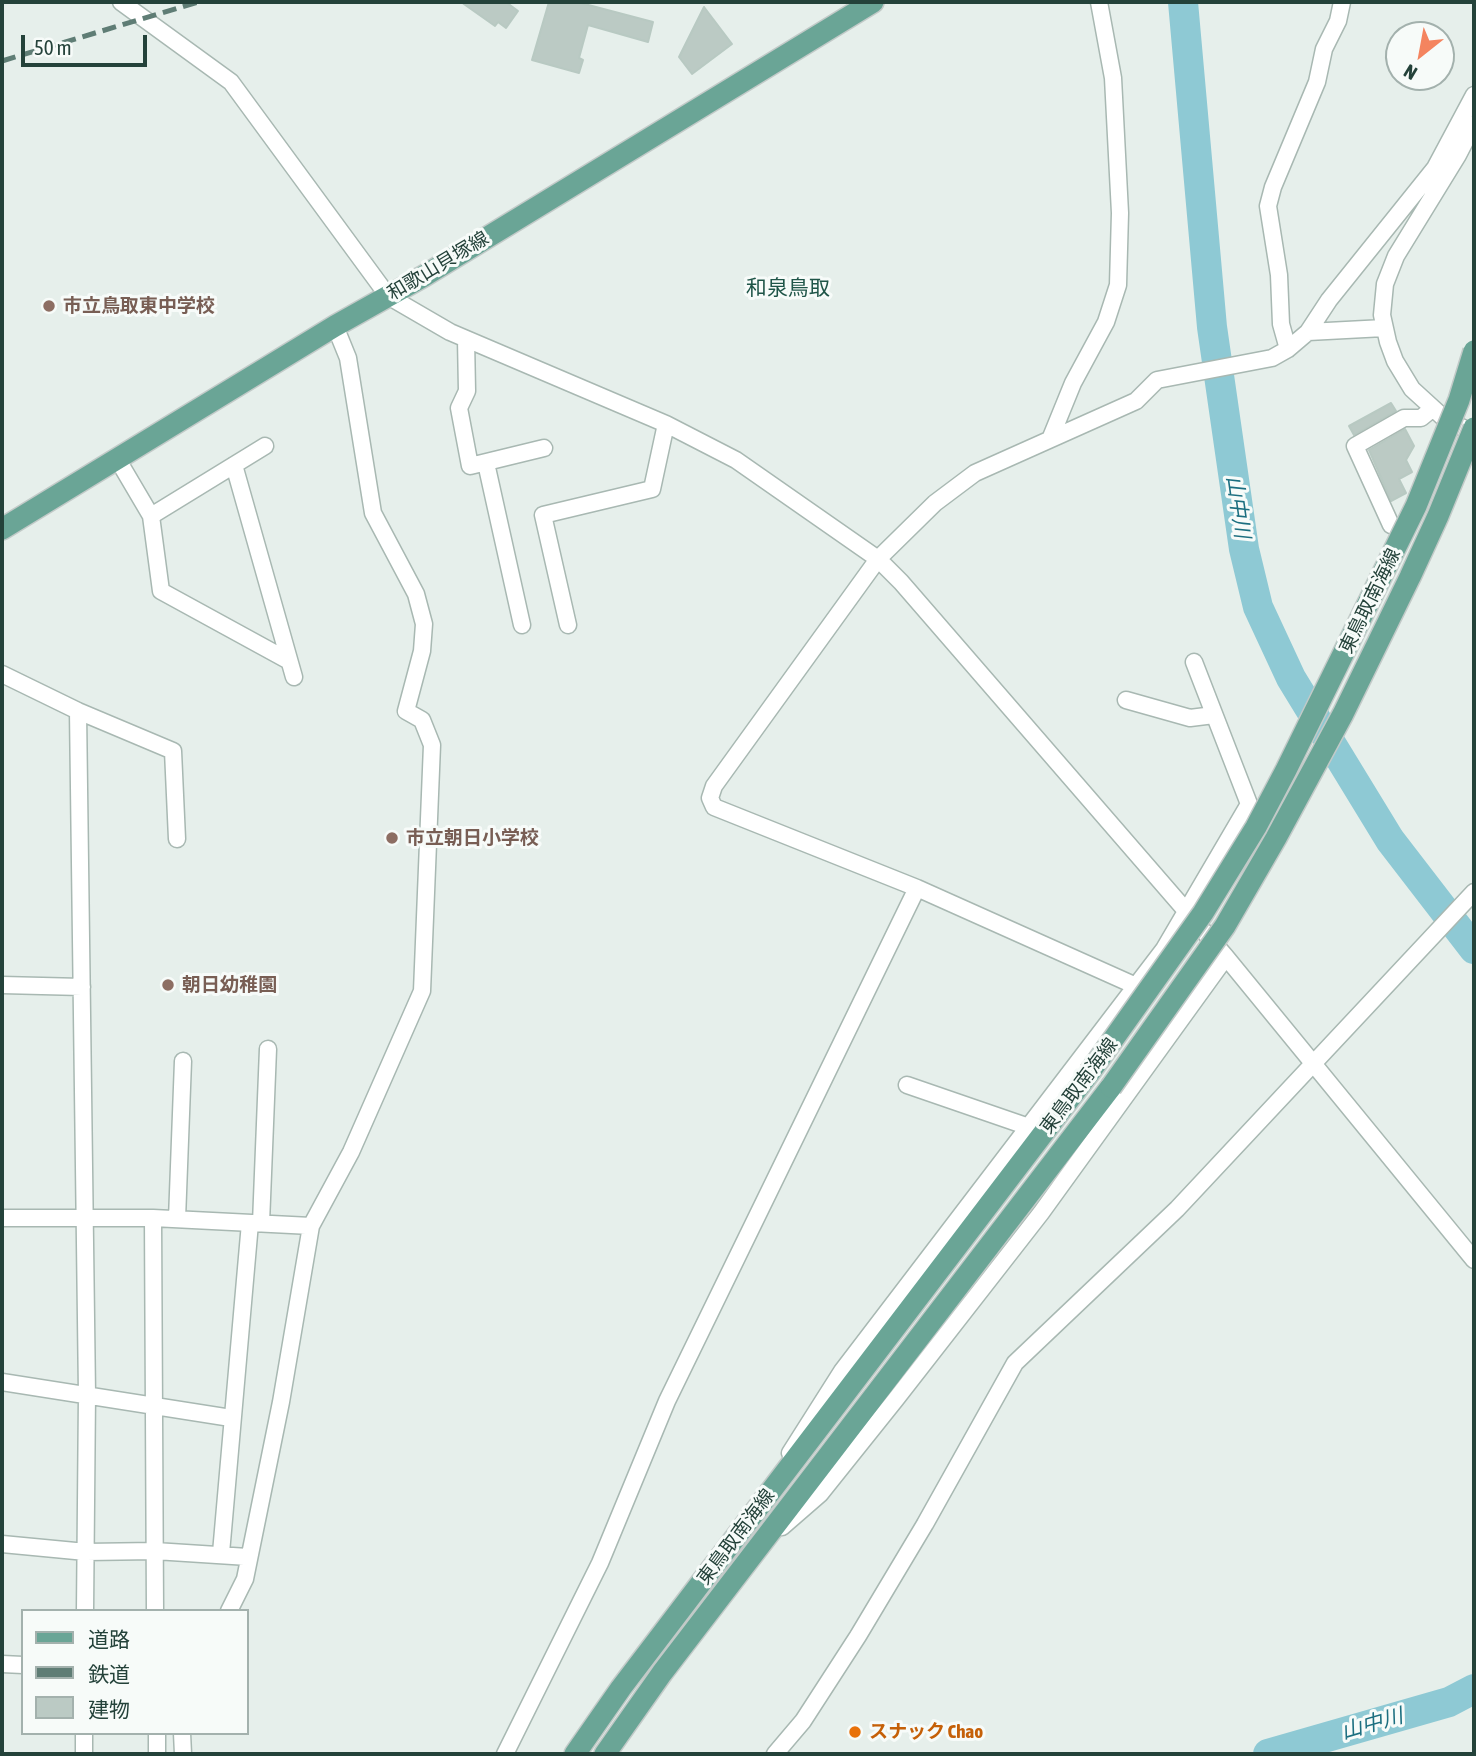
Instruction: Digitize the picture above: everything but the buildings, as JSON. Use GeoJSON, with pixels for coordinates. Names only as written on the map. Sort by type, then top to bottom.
{"type":"FeatureCollection","features":[{"type":"Feature","properties":{"kind":"main road","name":"和歌山貝塚線"},"geometry":{"type":"LineString","coordinates":[[2,529],[873,2]]}},
{"type":"Feature","properties":{"kind":"main road","name":"東鳥取南海線"},"geometry":{"type":"LineString","coordinates":[[575,1754],[621,1688],[1090,1072],[1203,913],[1256,827],[1286,770],[1416,506],[1459,400],[1474,351]]}},
{"type":"Feature","properties":{"kind":"main road","name":"東鳥取南海線"},"geometry":{"type":"LineString","coordinates":[[605,1754],[662,1673],[753,1553],[1111,1087],[1217,937],[1276,838],[1343,714],[1410,577],[1474,430]]}},
{"type":"Feature","properties":{"kind":"street"},"geometry":{"type":"LineString","coordinates":[[121,2],[232,82],[388,296],[466,339],[666,424],[736,460],[878,559],[901,582],[1226,957],[1474,1259]]}},
{"type":"Feature","properties":{"kind":"street"},"geometry":{"type":"LineString","coordinates":[[1051,437],[1073,383],[1106,322],[1118,285],[1120,213],[1113,78],[1099,2]]}},
{"type":"Feature","properties":{"kind":"street"},"geometry":{"type":"LineString","coordinates":[[1288,349],[1281,324],[1279,275],[1268,206],[1273,187],[1317,82],[1323,55],[1338,21],[1342,2]]}},
{"type":"Feature","properties":{"kind":"street"},"geometry":{"type":"LineString","coordinates":[[1136,986],[917,888],[714,807],[710,798],[714,786],[878,559],[935,503],[975,473],[1136,401],[1157,380],[1272,358],[1308,332],[1329,300],[1435,168],[1474,94]]}},
{"type":"Feature","properties":{"kind":"street"},"geometry":{"type":"LineString","coordinates":[[1474,124],[1458,155],[1409,233],[1392,265],[1383,293],[1384,328],[1395,361],[1406,381],[1446,420],[1474,430]]}},
{"type":"Feature","properties":{"kind":"street"},"geometry":{"type":"LineString","coordinates":[[230,1609],[245,1579],[281,1402],[312,1226],[351,1152],[422,991],[432,745],[422,720],[406,710],[422,651],[424,624],[416,594],[373,513],[348,358],[335,326]]}},
{"type":"Feature","properties":{"kind":"street"},"geometry":{"type":"LineString","coordinates":[[1308,332],[1384,328]]}},
{"type":"Feature","properties":{"kind":"street"},"geometry":{"type":"LineString","coordinates":[[466,339],[467,391],[459,408],[470,466],[544,448]]}},
{"type":"Feature","properties":{"kind":"street"},"geometry":{"type":"LineString","coordinates":[[1391,525],[1355,446],[1404,418],[1421,418],[1432,409]]}},
{"type":"Feature","properties":{"kind":"street"},"geometry":{"type":"LineString","coordinates":[[568,625],[543,515],[652,489],[666,424]]}},
{"type":"Feature","properties":{"kind":"street"},"geometry":{"type":"LineString","coordinates":[[151,516],[265,446]]}},
{"type":"Feature","properties":{"kind":"street"},"geometry":{"type":"LineString","coordinates":[[118,460],[151,516],[161,591],[291,669],[234,465]]}},
{"type":"Feature","properties":{"kind":"street"},"geometry":{"type":"LineString","coordinates":[[486,463],[522,625]]}},
{"type":"Feature","properties":{"kind":"street"},"geometry":{"type":"LineString","coordinates":[[760,1507],[812,1416],[842,1371],[1164,949],[1249,804],[1194,662]]}},
{"type":"Feature","properties":{"kind":"street"},"geometry":{"type":"LineString","coordinates":[[2,674],[78,711],[173,751],[177,839]]}},
{"type":"Feature","properties":{"kind":"street"},"geometry":{"type":"LineString","coordinates":[[1126,700],[1190,718],[1214,715]]}},
{"type":"Feature","properties":{"kind":"street"},"geometry":{"type":"LineString","coordinates":[[78,711],[88,1394],[85,1609]]}},
{"type":"Feature","properties":{"kind":"street"},"geometry":{"type":"LineString","coordinates":[[505,1754],[600,1563],[667,1401],[917,888]]}},
{"type":"Feature","properties":{"kind":"street"},"geometry":{"type":"LineString","coordinates":[[775,1754],[803,1721],[858,1636],[925,1524],[1015,1363],[1177,1209],[1469,897]]}},
{"type":"Feature","properties":{"kind":"street"},"geometry":{"type":"LineString","coordinates":[[753,1553],[820,1494],[897,1399],[1041,1213],[1226,957]]}},
{"type":"Feature","properties":{"kind":"street"},"geometry":{"type":"LineString","coordinates":[[2,985],[82,987]]}},
{"type":"Feature","properties":{"kind":"street"},"geometry":{"type":"LineString","coordinates":[[221,1553],[231,1418],[255,1223],[268,1049]]}},
{"type":"Feature","properties":{"kind":"street"},"geometry":{"type":"LineString","coordinates":[[177,1219],[183,1061]]}},
{"type":"Feature","properties":{"kind":"street"},"geometry":{"type":"LineString","coordinates":[[907,1085],[1028,1127]]}},
{"type":"Feature","properties":{"kind":"street"},"geometry":{"type":"LineString","coordinates":[[2,1218],[153,1218],[312,1226]]}},
{"type":"Feature","properties":{"kind":"street"},"geometry":{"type":"LineString","coordinates":[[153,1218],[155,1609]]}},
{"type":"Feature","properties":{"kind":"street"},"geometry":{"type":"LineString","coordinates":[[2,1382],[231,1418]]}},
{"type":"Feature","properties":{"kind":"street"},"geometry":{"type":"LineString","coordinates":[[2,1544],[86,1552],[221,1553],[248,1557]]}},
{"type":"Feature","properties":{"kind":"street"},"geometry":{"type":"LineString","coordinates":[[2,1664],[21,1665]]}},
{"type":"Feature","properties":{"kind":"street"},"geometry":{"type":"LineString","coordinates":[[84,1735],[84,1754]]}},
{"type":"Feature","properties":{"kind":"street"},"geometry":{"type":"LineString","coordinates":[[157,1735],[157,1754]]}},
{"type":"Feature","properties":{"kind":"street"},"geometry":{"type":"LineString","coordinates":[[182,1735],[183,1754]]}},
{"type":"Feature","properties":{"kind":"waterway","name":"山中川"},"geometry":{"type":"LineString","coordinates":[[1183,2],[1212,327],[1244,549],[1258,607],[1291,678],[1390,840],[1474,949]]}},
{"type":"Feature","properties":{"kind":"waterway","name":"山中川"},"geometry":{"type":"LineString","coordinates":[[1268,1754],[1449,1702],[1474,1689]]}},
{"type":"Feature","properties":{"kind":"railway"},"geometry":{"type":"LineString","coordinates":[[2,61],[198,2]]}},
{"type":"Feature","properties":{"kind":"place","name":"市立鳥取東中学校"},"geometry":{"type":"Point","coordinates":[49,306]}},
{"type":"Feature","properties":{"kind":"place","name":"市立朝日小学校"},"geometry":{"type":"Point","coordinates":[392,838]}},
{"type":"Feature","properties":{"kind":"place","name":"朝日幼稚園"},"geometry":{"type":"Point","coordinates":[168,985]}},
{"type":"Feature","properties":{"kind":"place","name":"スナック Chao"},"geometry":{"type":"Point","coordinates":[855,1732]}},
{"type":"Feature","properties":{"kind":"district","name":"和泉鳥取"},"geometry":{"type":"Point","coordinates":[788,288]}}]}
